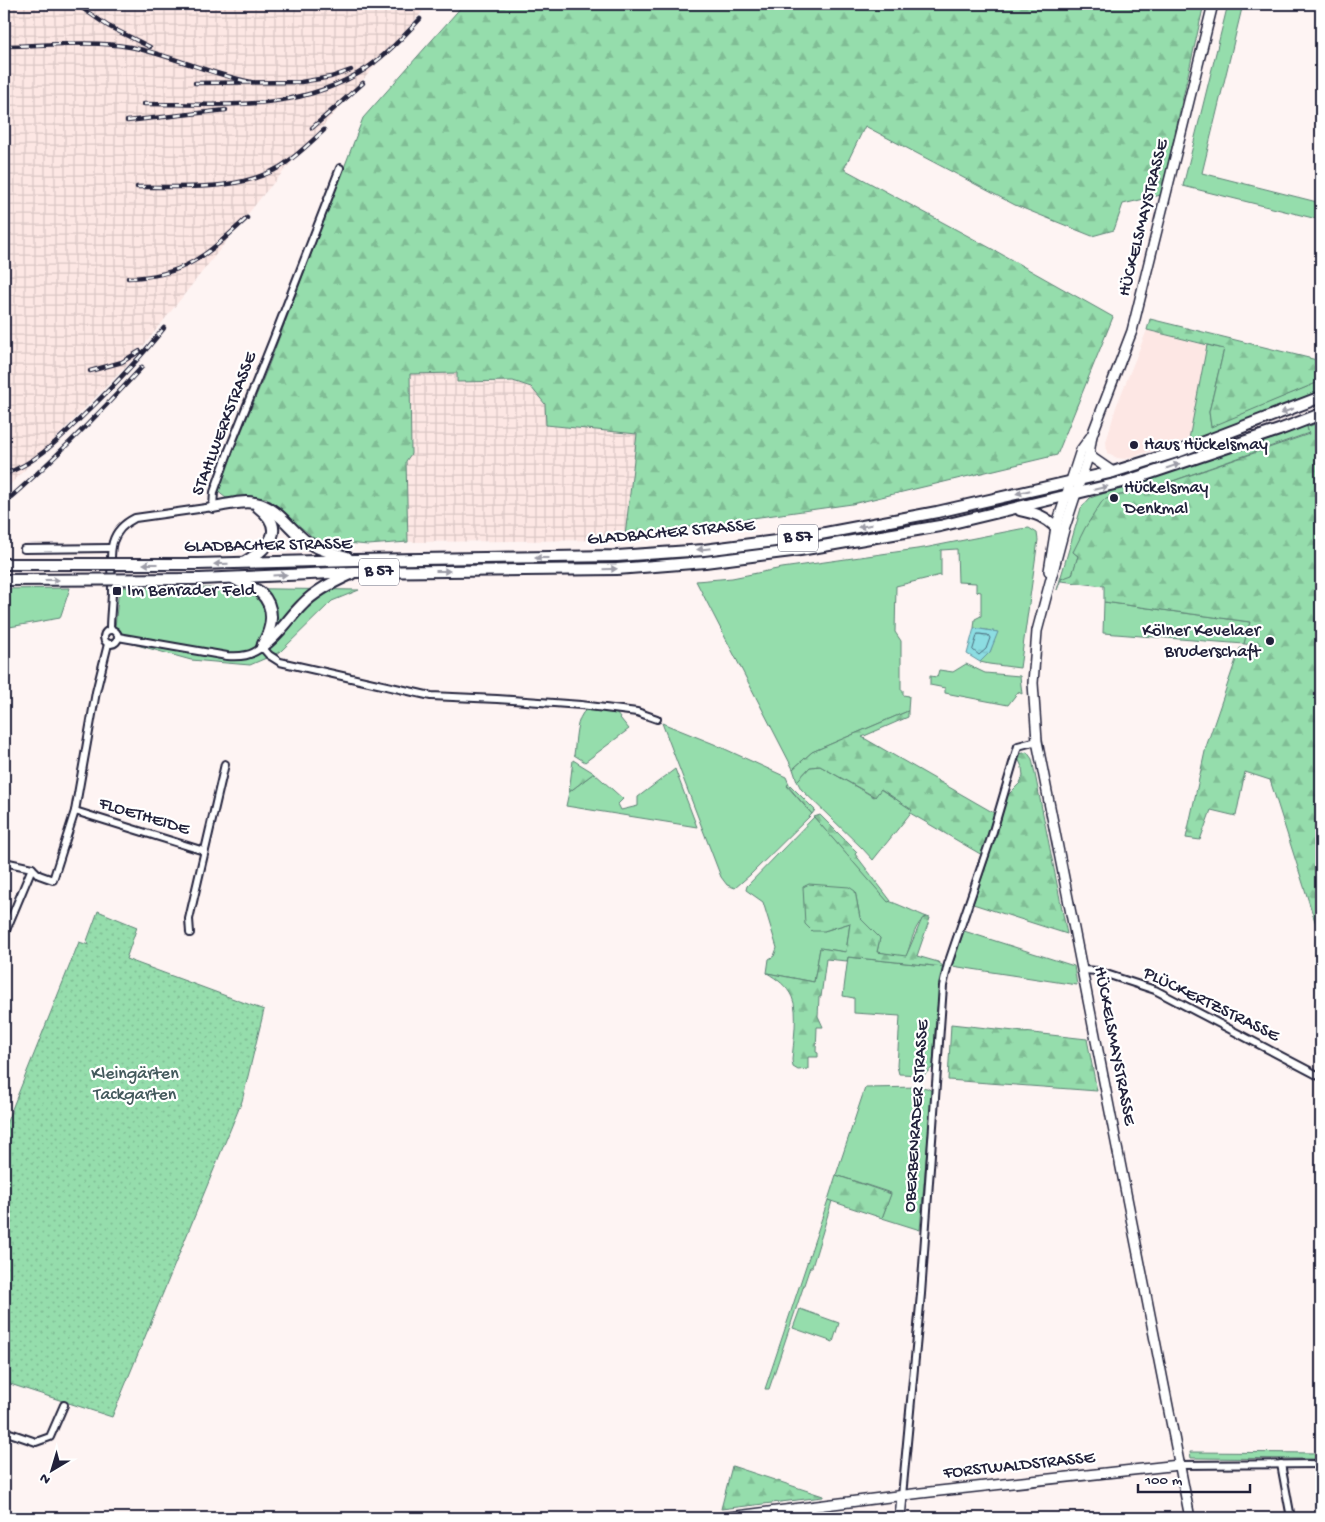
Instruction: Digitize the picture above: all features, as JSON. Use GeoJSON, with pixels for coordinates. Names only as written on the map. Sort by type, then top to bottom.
{"type":"FeatureCollection","features":[{"type":"Feature","properties":{"kind":"main road","name":"HÜCKELSMAYSTRASSE"},"geometry":{"type":"LineString","coordinates":[[1050,578],[1049,567],[1056,527],[1071,495],[1082,478],[1092,435],[1132,331],[1213,4]]}},
{"type":"Feature","properties":{"kind":"main road","name":"GLADBACHER STRASSE"},"geometry":{"type":"LineString","coordinates":[[4,564],[243,564],[355,560],[617,556],[704,550],[799,538],[860,527],[1113,472],[1180,451],[1321,398]]}},
{"type":"Feature","properties":{"kind":"main road","name":"GLADBACHER STRASSE"},"geometry":{"type":"LineString","coordinates":[[4,580],[200,579],[354,572],[557,571],[617,569],[705,562],[861,540],[940,526],[1017,509],[1127,481],[1321,414]]}},
{"type":"Feature","properties":{"kind":"main road","name":"HÜCKELSMAYSTRASSE"},"geometry":{"type":"LineString","coordinates":[[1092,435],[1081,450],[1071,481],[1071,495],[1064,530],[1055,569],[1050,578],[1035,647],[1033,683],[1038,741],[1190,1518]]}},
{"type":"Feature","properties":{"kind":"main road"},"geometry":{"type":"LineString","coordinates":[[1089,454],[1113,472]]}},
{"type":"Feature","properties":{"kind":"main road"},"geometry":{"type":"LineString","coordinates":[[243,564],[267,546],[272,536],[273,528],[268,516],[249,502]]}},
{"type":"Feature","properties":{"kind":"main road"},"geometry":{"type":"LineString","coordinates":[[213,507],[249,502],[257,503],[277,513],[298,535],[309,543],[355,560]]}},
{"type":"Feature","properties":{"kind":"main road"},"geometry":{"type":"LineString","coordinates":[[1017,509],[1037,513],[1056,527]]}},
{"type":"Feature","properties":{"kind":"main road"},"geometry":{"type":"LineString","coordinates":[[262,647],[274,638],[301,605],[314,594],[354,572]]}},
{"type":"Feature","properties":{"kind":"main road"},"geometry":{"type":"LineString","coordinates":[[232,578],[260,592],[268,603],[272,616],[270,631],[262,647]]}},
{"type":"Feature","properties":{"kind":"main road","name":"FORSTWALDSTRASSE"},"geometry":{"type":"LineString","coordinates":[[720,1518],[1179,1465]]}},
{"type":"Feature","properties":{"kind":"main road","name":"OBERBENRADER STRASSE"},"geometry":{"type":"LineString","coordinates":[[900,1518],[902,1496]]}},
{"type":"Feature","properties":{"kind":"street","name":"STAHLWERKSTRASSE"},"geometry":{"type":"LineString","coordinates":[[110,548],[116,534],[124,524],[135,518],[213,507],[214,492],[229,450],[340,168]]}},
{"type":"Feature","properties":{"kind":"street"},"geometry":{"type":"LineString","coordinates":[[24,549],[110,548],[112,591],[110,629],[107,630],[103,637],[108,644]]}},
{"type":"Feature","properties":{"kind":"street"},"geometry":{"type":"LineString","coordinates":[[110,629],[115,630],[118,638]]}},
{"type":"Feature","properties":{"kind":"street"},"geometry":{"type":"LineString","coordinates":[[118,638],[241,657],[254,653],[262,647],[270,656],[280,662],[300,668],[430,696],[581,705],[638,712],[657,719]]}},
{"type":"Feature","properties":{"kind":"street"},"geometry":{"type":"LineString","coordinates":[[108,644],[113,644],[118,638]]}},
{"type":"Feature","properties":{"kind":"street"},"geometry":{"type":"LineString","coordinates":[[4,862],[32,868],[39,875],[53,880],[75,811],[96,692],[108,644]]}},
{"type":"Feature","properties":{"kind":"street","name":"OBERBENRADER STRASSE"},"geometry":{"type":"LineString","coordinates":[[902,1496],[922,1292],[943,986],[948,964],[991,838],[1018,746],[1038,741]]}},
{"type":"Feature","properties":{"kind":"street","name":"FLOETHEIDE"},"geometry":{"type":"LineString","coordinates":[[190,932],[189,919],[225,764]]}},
{"type":"Feature","properties":{"kind":"street","name":"FLOETHEIDE"},"geometry":{"type":"LineString","coordinates":[[75,811],[204,851]]}},
{"type":"Feature","properties":{"kind":"street"},"geometry":{"type":"LineString","coordinates":[[4,935],[32,868]]}},
{"type":"Feature","properties":{"kind":"street","name":"PLÜCKERTZSTRASSE"},"geometry":{"type":"LineString","coordinates":[[1083,970],[1097,971],[1155,990],[1321,1077]]}},
{"type":"Feature","properties":{"kind":"street"},"geometry":{"type":"LineString","coordinates":[[4,1431],[36,1442],[50,1437],[64,1405]]}},
{"type":"Feature","properties":{"kind":"street"},"geometry":{"type":"LineString","coordinates":[[1281,1464],[1290,1518]]}},
{"type":"Feature","properties":{"kind":"street","name":"FORSTWALDSTRASSE"},"geometry":{"type":"LineString","coordinates":[[1179,1465],[1321,1464]]}},
{"type":"Feature","properties":{"kind":"street"},"geometry":{"type":"LineString","coordinates":[[1106,1518],[1111,1518]]}},
{"type":"Feature","properties":{"kind":"shaded area"},"geometry":{"type":"Polygon","coordinates":[[[4,4],[429,4],[263,195],[134,358],[4,491],[4,4]]]}},
{"type":"Feature","properties":{"kind":"shaded area"},"geometry":{"type":"Polygon","coordinates":[[[1147,330],[1207,345],[1189,439],[1125,459],[1117,458],[1107,453],[1106,442],[1116,407],[1147,330]]]}},
{"type":"Feature","properties":{"kind":"shaded area"},"geometry":{"type":"Polygon","coordinates":[[[457,373],[457,382],[513,381],[531,387],[546,404],[546,425],[638,434],[625,536],[621,540],[408,542],[406,461],[411,454],[410,374],[457,373]]]}},
{"type":"Feature","properties":{"kind":"green space"},"geometry":{"type":"Polygon","coordinates":[[[464,4],[1204,4],[1161,195],[1123,204],[1114,230],[1092,236],[1015,205],[865,126],[844,169],[1113,317],[1057,455],[852,504],[625,536],[637,434],[546,425],[545,404],[531,387],[513,381],[457,382],[457,373],[410,374],[411,454],[406,461],[408,542],[368,545],[316,540],[267,498],[246,496],[226,498],[217,491],[268,367],[363,118],[464,4]]]}},
{"type":"Feature","properties":{"kind":"green space"},"geometry":{"type":"Polygon","coordinates":[[[1228,4],[1243,4],[1202,173],[1321,203],[1321,220],[1183,186],[1228,4]]]}},
{"type":"Feature","properties":{"kind":"green space"},"geometry":{"type":"Polygon","coordinates":[[[1150,319],[1321,361],[1321,381],[1211,427],[1209,412],[1224,349],[1147,330],[1150,319]]]}},
{"type":"Feature","properties":{"kind":"green space"},"geometry":{"type":"Polygon","coordinates":[[[1207,345],[1224,349],[1209,412],[1211,426],[1321,381],[1321,391],[1282,408],[1191,440],[1191,438],[1189,439],[1207,345]]]}},
{"type":"Feature","properties":{"kind":"green space"},"geometry":{"type":"Polygon","coordinates":[[[1321,420],[1321,422],[1307,427],[1309,433],[1150,489],[1116,496],[1073,552],[1078,556],[1072,576],[1061,579],[1057,590],[1081,508],[1090,498],[1321,420]]]}},
{"type":"Feature","properties":{"kind":"green space"},"geometry":{"type":"Polygon","coordinates":[[[1321,422],[1321,940],[1270,780],[1245,772],[1236,816],[1211,810],[1200,840],[1186,838],[1206,747],[1240,648],[1253,649],[1254,645],[1244,644],[1250,622],[1104,602],[1104,586],[1061,581],[1061,579],[1072,575],[1078,556],[1073,552],[1085,528],[1103,500],[1150,489],[1309,434],[1307,427],[1321,422]]]}},
{"type":"Feature","properties":{"kind":"green space"},"geometry":{"type":"Polygon","coordinates":[[[1029,528],[1037,533],[1038,540],[1020,668],[980,662],[990,652],[997,632],[974,628],[975,619],[981,616],[981,592],[976,591],[976,583],[958,582],[957,549],[941,550],[941,575],[896,586],[895,632],[901,641],[901,690],[903,690],[903,695],[909,696],[908,711],[812,752],[793,769],[696,581],[732,578],[782,568],[924,548],[1029,528]]]}},
{"type":"Feature","properties":{"kind":"green space"},"geometry":{"type":"Polygon","coordinates":[[[119,587],[359,590],[332,601],[280,652],[250,665],[191,660],[126,642],[115,628],[119,587]]]}},
{"type":"Feature","properties":{"kind":"green space"},"geometry":{"type":"Polygon","coordinates":[[[70,588],[60,618],[4,628],[4,589],[70,588]]]}},
{"type":"Feature","properties":{"kind":"green space"},"geometry":{"type":"Polygon","coordinates":[[[1104,602],[1250,622],[1244,644],[1103,633],[1104,602]]]}},
{"type":"Feature","properties":{"kind":"green space"},"geometry":{"type":"Polygon","coordinates":[[[966,664],[985,673],[1020,676],[1022,694],[1018,692],[1008,705],[945,693],[945,688],[930,685],[930,676],[937,677],[939,670],[953,672],[966,664]]]}},
{"type":"Feature","properties":{"kind":"green space"},"geometry":{"type":"Polygon","coordinates":[[[587,709],[616,713],[629,729],[585,762],[574,755],[578,724],[587,709]]]}},
{"type":"Feature","properties":{"kind":"green space"},"geometry":{"type":"Polygon","coordinates":[[[908,711],[908,717],[862,737],[994,813],[982,855],[910,813],[912,810],[881,789],[875,797],[820,766],[810,767],[797,781],[793,769],[812,752],[908,711]]]}},
{"type":"Feature","properties":{"kind":"green space"},"geometry":{"type":"Polygon","coordinates":[[[662,723],[714,744],[786,777],[789,784],[787,786],[812,814],[735,888],[727,885],[721,877],[662,723]]]}},
{"type":"Feature","properties":{"kind":"green space"},"geometry":{"type":"Polygon","coordinates":[[[1027,752],[1032,759],[1067,934],[973,904],[1006,797],[1020,783],[1023,776],[1018,758],[1020,754],[1027,752]]]}},
{"type":"Feature","properties":{"kind":"green space"},"geometry":{"type":"Polygon","coordinates":[[[573,760],[594,773],[569,792],[573,760]]]}},
{"type":"Feature","properties":{"kind":"green space"},"geometry":{"type":"Polygon","coordinates":[[[820,766],[874,797],[880,789],[913,810],[873,860],[801,789],[797,781],[810,767],[820,766]]]}},
{"type":"Feature","properties":{"kind":"green space"},"geometry":{"type":"Polygon","coordinates":[[[675,769],[697,827],[566,806],[569,792],[594,773],[623,799],[618,804],[621,810],[638,806],[638,797],[675,769]]]}},
{"type":"Feature","properties":{"kind":"green space"},"geometry":{"type":"Polygon","coordinates":[[[789,784],[815,810],[812,814],[787,785],[789,784]]]}},
{"type":"Feature","properties":{"kind":"green space"},"geometry":{"type":"Polygon","coordinates":[[[820,815],[857,852],[855,854],[891,901],[888,902],[814,817],[820,815]]]}},
{"type":"Feature","properties":{"kind":"green space"},"geometry":{"type":"Polygon","coordinates":[[[814,817],[888,901],[927,917],[916,929],[906,957],[877,952],[880,938],[860,918],[855,891],[824,931],[850,923],[846,952],[820,948],[814,982],[767,973],[769,959],[774,956],[777,948],[763,902],[746,890],[747,886],[814,817]]]}},
{"type":"Feature","properties":{"kind":"green space"},"geometry":{"type":"Polygon","coordinates":[[[809,884],[849,887],[855,891],[860,918],[880,938],[877,952],[906,956],[922,919],[930,918],[917,956],[938,962],[944,967],[848,957],[847,961],[826,959],[821,997],[819,997],[818,1016],[823,1027],[817,1027],[816,1052],[818,1057],[808,1057],[808,1069],[798,1070],[793,1067],[792,1060],[795,1019],[794,1003],[785,986],[767,973],[814,982],[820,948],[846,952],[850,923],[824,931],[812,931],[805,924],[803,887],[809,884]]]}},
{"type":"Feature","properties":{"kind":"green space","name":"Kleingärten Tackgarten"},"geometry":{"type":"Polygon","coordinates":[[[98,911],[137,927],[126,959],[264,1010],[242,1101],[112,1417],[4,1382],[4,1129],[79,942],[89,945],[87,941],[98,911]]]}},
{"type":"Feature","properties":{"kind":"green space"},"geometry":{"type":"Polygon","coordinates":[[[964,931],[1074,966],[1077,985],[952,966],[964,931]]]}},
{"type":"Feature","properties":{"kind":"green space"},"geometry":{"type":"Polygon","coordinates":[[[848,957],[944,967],[936,1014],[933,1067],[924,1075],[899,1074],[897,1066],[900,1016],[854,1013],[854,998],[843,996],[848,957]]]}},
{"type":"Feature","properties":{"kind":"green space"},"geometry":{"type":"Polygon","coordinates":[[[951,1024],[1087,1039],[1097,1091],[948,1080],[951,1024]]]}},
{"type":"Feature","properties":{"kind":"green space"},"geometry":{"type":"Polygon","coordinates":[[[921,1087],[932,1091],[920,1230],[882,1218],[891,1193],[836,1175],[865,1088],[921,1087]]]}},
{"type":"Feature","properties":{"kind":"green space"},"geometry":{"type":"Polygon","coordinates":[[[836,1175],[891,1194],[882,1218],[828,1200],[836,1175]]]}},
{"type":"Feature","properties":{"kind":"green space"},"geometry":{"type":"Polygon","coordinates":[[[828,1200],[832,1201],[812,1267],[810,1267],[769,1389],[765,1389],[828,1200]]]}},
{"type":"Feature","properties":{"kind":"green space"},"geometry":{"type":"Polygon","coordinates":[[[800,1309],[839,1323],[833,1342],[793,1328],[800,1309]]]}},
{"type":"Feature","properties":{"kind":"green space"},"geometry":{"type":"Polygon","coordinates":[[[1190,1452],[1321,1453],[1321,1459],[1191,1458],[1190,1452]]]}},
{"type":"Feature","properties":{"kind":"green space"},"geometry":{"type":"Polygon","coordinates":[[[732,1466],[823,1496],[823,1497],[721,1509],[732,1466]]]}},
{"type":"Feature","properties":{"kind":"water"},"geometry":{"type":"Polygon","coordinates":[[[974,628],[998,632],[990,652],[980,662],[967,654],[974,628]]]}},
{"type":"Feature","properties":{"kind":"railway"},"geometry":{"type":"LineString","coordinates":[[76,4],[108,26],[150,47]]}},
{"type":"Feature","properties":{"kind":"railway"},"geometry":{"type":"LineString","coordinates":[[144,104],[202,105],[259,103],[314,93],[341,82],[367,68],[388,51],[420,19]]}},
{"type":"Feature","properties":{"kind":"railway"},"geometry":{"type":"LineString","coordinates":[[4,46],[99,44],[130,47],[145,50],[235,79],[251,82]]}},
{"type":"Feature","properties":{"kind":"railway"},"geometry":{"type":"LineString","coordinates":[[195,83],[301,82],[331,77],[351,70]]}},
{"type":"Feature","properties":{"kind":"railway"},"geometry":{"type":"LineString","coordinates":[[312,128],[363,83]]}},
{"type":"Feature","properties":{"kind":"railway"},"geometry":{"type":"LineString","coordinates":[[127,121],[226,110]]}},
{"type":"Feature","properties":{"kind":"railway"},"geometry":{"type":"LineString","coordinates":[[137,187],[192,187],[246,181],[280,167],[324,130]]}},
{"type":"Feature","properties":{"kind":"railway"},"geometry":{"type":"LineString","coordinates":[[128,278],[148,277],[165,273],[194,261],[207,253],[247,218]]}},
{"type":"Feature","properties":{"kind":"railway"},"geometry":{"type":"LineString","coordinates":[[4,474],[28,463],[60,438],[118,380],[164,328]]}},
{"type":"Feature","properties":{"kind":"railway"},"geometry":{"type":"LineString","coordinates":[[90,371],[122,362],[140,351]]}},
{"type":"Feature","properties":{"kind":"railway"},"geometry":{"type":"LineString","coordinates":[[4,503],[75,437],[142,367]]}},
{"type":"Feature","properties":{"kind":"place","name":"Haus Hückelsmay"},"geometry":{"type":"Point","coordinates":[1134,445]}},
{"type":"Feature","properties":{"kind":"place","name":"Hückelsmay Denkmal"},"geometry":{"type":"Point","coordinates":[1114,498]}},
{"type":"Feature","properties":{"kind":"place","name":"Im Benrader Feld"},"geometry":{"type":"Point","coordinates":[117,591]}},
{"type":"Feature","properties":{"kind":"place","name":"Kölner Kevelaer Bruderschaft"},"geometry":{"type":"Point","coordinates":[1270,641]}}]}
